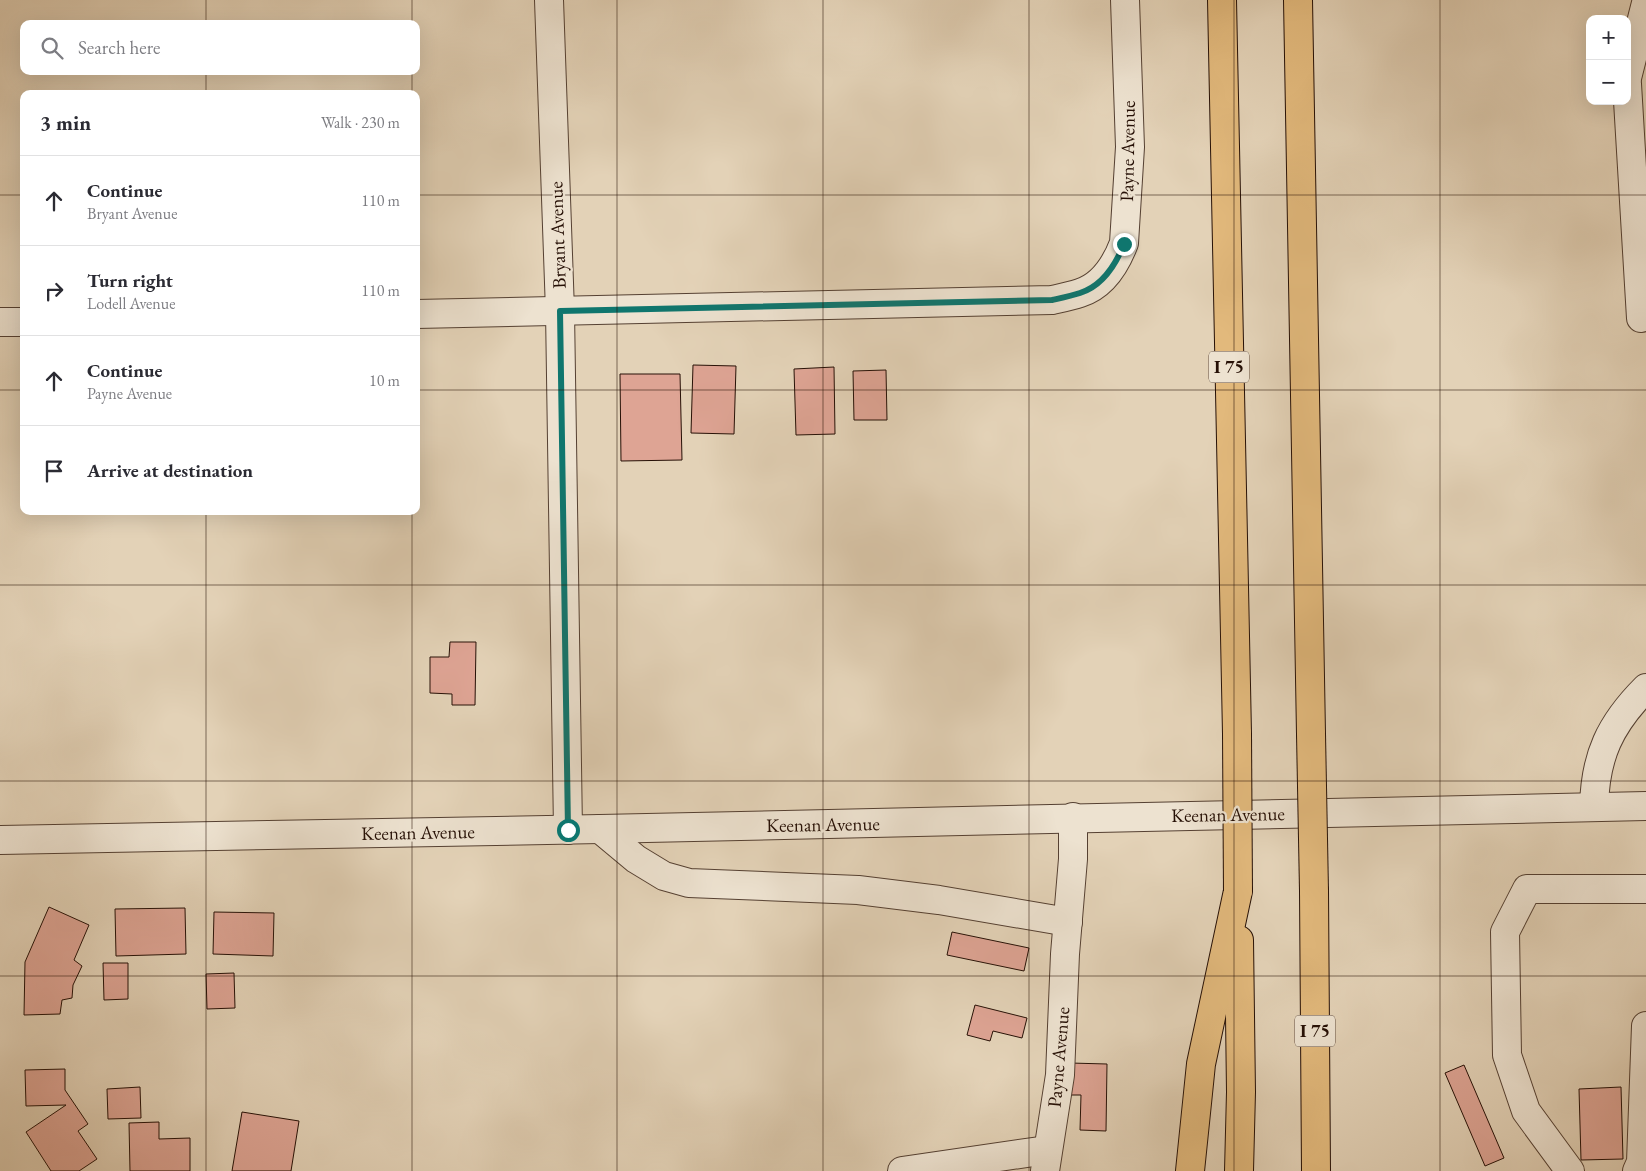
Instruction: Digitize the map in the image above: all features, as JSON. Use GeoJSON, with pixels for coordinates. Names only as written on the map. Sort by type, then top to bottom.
{"type":"FeatureCollection","features":[{"type":"Feature","properties":{"kind":"highway","name":"I 75"},"geometry":{"type":"LineString","coordinates":[[1222,0],[1237,734],[1242,1092],[1240,1171]]}},
{"type":"Feature","properties":{"kind":"highway","name":"I 75"},"geometry":{"type":"LineString","coordinates":[[1298,0],[1314,891],[1316,1171]]}},
{"type":"Feature","properties":{"kind":"highway"},"geometry":{"type":"LineString","coordinates":[[1190,1171],[1201,1064],[1238,892]]}},
{"type":"Feature","properties":{"kind":"street","name":"Bryant Avenue"},"geometry":{"type":"LineString","coordinates":[[549,0],[560,311],[568,830]]}},
{"type":"Feature","properties":{"kind":"street","name":"Payne Avenue"},"geometry":{"type":"LineString","coordinates":[[420,314],[1052,300],[1082,293],[1104,279],[1118,258],[1124,244],[1130,147],[1125,0]]}},
{"type":"Feature","properties":{"kind":"street"},"geometry":{"type":"LineString","coordinates":[[1631,62],[1646,3]]}},
{"type":"Feature","properties":{"kind":"street"},"geometry":{"type":"LineString","coordinates":[[1628,105],[1641,318]]}},
{"type":"Feature","properties":{"kind":"street"},"geometry":{"type":"LineString","coordinates":[[0,322],[20,322]]}},
{"type":"Feature","properties":{"kind":"street"},"geometry":{"type":"LineString","coordinates":[[1594,807],[1594,789],[1599,762],[1612,728],[1629,705],[1646,688]]}},
{"type":"Feature","properties":{"kind":"street","name":"Keenan Avenue"},"geometry":{"type":"LineString","coordinates":[[0,840],[568,830],[1073,817],[1646,806]]}},
{"type":"Feature","properties":{"kind":"street","name":"Payne Avenue"},"geometry":{"type":"LineString","coordinates":[[902,1171],[1046,1161],[1060,1075],[1073,859],[1073,817]]}},
{"type":"Feature","properties":{"kind":"street"},"geometry":{"type":"LineString","coordinates":[[600,829],[636,859],[664,876],[690,883],[858,890],[1018,912],[1068,922]]}},
{"type":"Feature","properties":{"kind":"street"},"geometry":{"type":"LineString","coordinates":[[1570,1171],[1526,1111],[1507,1055],[1505,932],[1527,889],[1646,889]]}},
{"type":"Feature","properties":{"kind":"street"},"geometry":{"type":"LineString","coordinates":[[1637,1171],[1642,1162],[1646,1026]]}},
{"type":"Feature","properties":{"kind":"building"},"geometry":{"type":"Polygon","coordinates":[[[693,365],[736,366],[734,434],[691,433],[693,365]]]}},
{"type":"Feature","properties":{"kind":"building"},"geometry":{"type":"Polygon","coordinates":[[[834,367],[835,434],[796,435],[794,369],[834,367]]]}},
{"type":"Feature","properties":{"kind":"building"},"geometry":{"type":"Polygon","coordinates":[[[886,370],[887,420],[854,420],[853,371],[886,370]]]}},
{"type":"Feature","properties":{"kind":"building"},"geometry":{"type":"Polygon","coordinates":[[[620,374],[680,374],[682,460],[621,461],[620,374]]]}},
{"type":"Feature","properties":{"kind":"building"},"geometry":{"type":"Polygon","coordinates":[[[450,642],[476,642],[475,705],[452,705],[452,694],[430,693],[430,657],[449,657],[450,642]]]}},
{"type":"Feature","properties":{"kind":"building"},"geometry":{"type":"Polygon","coordinates":[[[49,907],[89,925],[74,960],[82,966],[73,985],[72,998],[62,1000],[60,1014],[24,1015],[25,962],[49,907]]]}},
{"type":"Feature","properties":{"kind":"building"},"geometry":{"type":"Polygon","coordinates":[[[185,908],[186,954],[116,956],[115,909],[185,908]]]}},
{"type":"Feature","properties":{"kind":"building"},"geometry":{"type":"Polygon","coordinates":[[[214,912],[274,913],[273,956],[213,954],[214,912]]]}},
{"type":"Feature","properties":{"kind":"building"},"geometry":{"type":"Polygon","coordinates":[[[952,932],[1029,948],[1024,971],[947,955],[952,932]]]}},
{"type":"Feature","properties":{"kind":"building"},"geometry":{"type":"Polygon","coordinates":[[[103,963],[128,963],[128,999],[104,1000],[103,963]]]}},
{"type":"Feature","properties":{"kind":"building"},"geometry":{"type":"Polygon","coordinates":[[[234,973],[235,1008],[207,1009],[206,974],[234,973]]]}},
{"type":"Feature","properties":{"kind":"building"},"geometry":{"type":"Polygon","coordinates":[[[975,1005],[1027,1018],[1022,1038],[993,1031],[990,1041],[967,1035],[975,1005]]]}},
{"type":"Feature","properties":{"kind":"building"},"geometry":{"type":"Polygon","coordinates":[[[1070,1063],[1107,1064],[1106,1131],[1080,1130],[1081,1095],[1069,1095],[1070,1063]]]}},
{"type":"Feature","properties":{"kind":"building"},"geometry":{"type":"Polygon","coordinates":[[[1464,1065],[1504,1158],[1485,1166],[1445,1073],[1464,1065]]]}},
{"type":"Feature","properties":{"kind":"building"},"geometry":{"type":"Polygon","coordinates":[[[65,1069],[65,1090],[88,1124],[78,1131],[97,1159],[79,1171],[51,1171],[26,1132],[66,1105],[26,1106],[25,1070],[65,1069]]]}},
{"type":"Feature","properties":{"kind":"building"},"geometry":{"type":"Polygon","coordinates":[[[140,1087],[141,1118],[108,1119],[107,1089],[140,1087]]]}},
{"type":"Feature","properties":{"kind":"building"},"geometry":{"type":"Polygon","coordinates":[[[1621,1087],[1623,1159],[1581,1160],[1579,1089],[1621,1087]]]}},
{"type":"Feature","properties":{"kind":"building"},"geometry":{"type":"Polygon","coordinates":[[[242,1112],[299,1121],[291,1171],[232,1171],[242,1112]]]}},
{"type":"Feature","properties":{"kind":"building"},"geometry":{"type":"Polygon","coordinates":[[[159,1122],[159,1139],[190,1138],[190,1171],[130,1171],[129,1123],[159,1122]]]}},
{"type":"Feature","properties":{"kind":"route"},"geometry":{"type":"LineString","coordinates":[[568,830],[560,311],[1052,300],[1082,293],[1104,279],[1118,258],[1124,244]]}}]}
